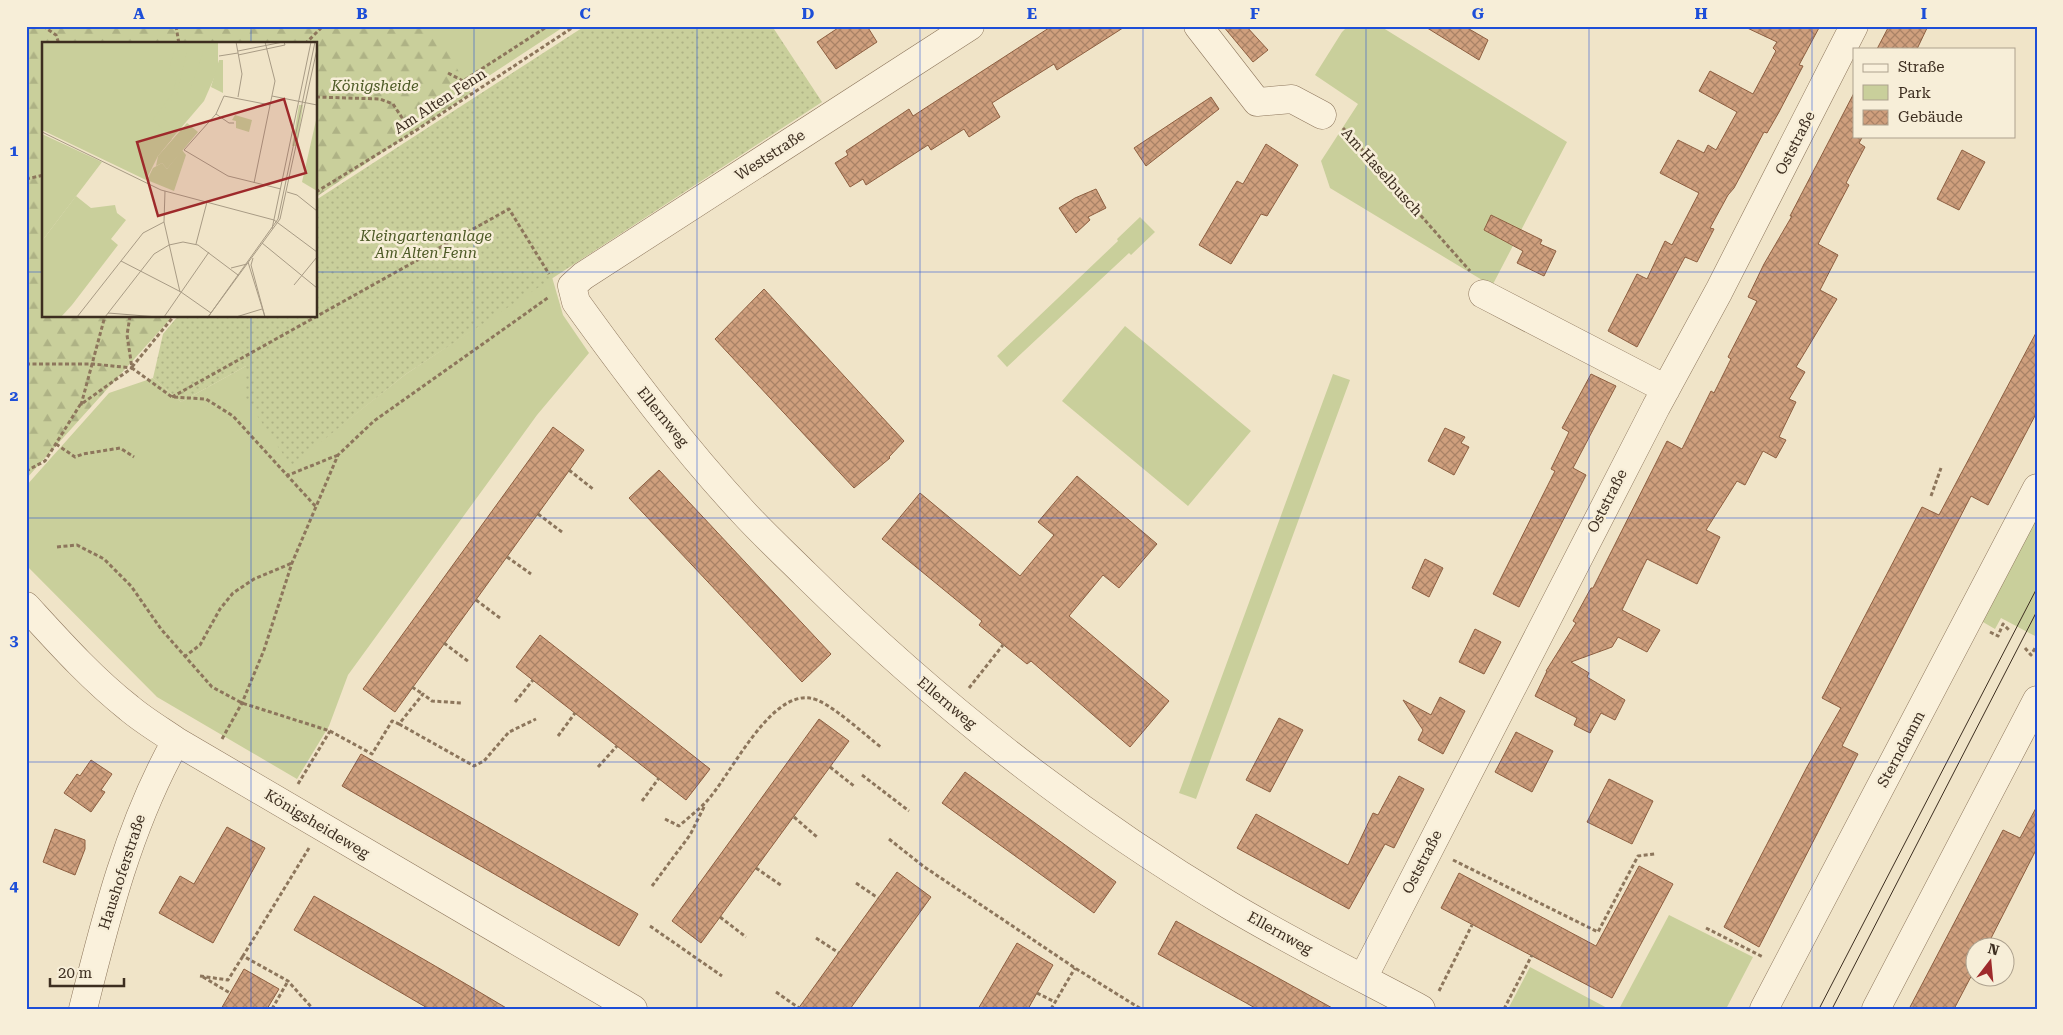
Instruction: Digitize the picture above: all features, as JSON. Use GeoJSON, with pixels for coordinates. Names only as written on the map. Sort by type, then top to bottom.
{"type":"FeatureCollection","features":[{"type":"Feature","properties":{"kind":"street","name":"Weststraße"},"geometry":{"type":"LineString","coordinates":[[564,289],[970,26]]}},
{"type":"Feature","properties":{"kind":"street"},"geometry":{"type":"LineString","coordinates":[[1198,26],[1256,102],[1292,99],[1322,115]]}},
{"type":"Feature","properties":{"kind":"street","name":"Oststraße"},"geometry":{"type":"LineString","coordinates":[[1363,978],[1854,26]]}},
{"type":"Feature","properties":{"kind":"street","name":"Ellernweg"},"geometry":{"type":"LineString","coordinates":[[564,289],[576,302],[655,410],[743,512],[837,605],[928,688],[1046,783],[1148,853],[1230,905],[1363,978],[1430,1000]]}},
{"type":"Feature","properties":{"kind":"street"},"geometry":{"type":"LineString","coordinates":[[1483,294],[1666,389]]}},
{"type":"Feature","properties":{"kind":"street","name":"Sterndamm"},"geometry":{"type":"LineString","coordinates":[[1764,1009],[2037,488]]}},
{"type":"Feature","properties":{"kind":"street","name":"Königsheideweg"},"geometry":{"type":"LineString","coordinates":[[26,606],[61,645],[96,679],[130,709],[176,741],[321,828],[633,1009]]}},
{"type":"Feature","properties":{"kind":"street"},"geometry":{"type":"LineString","coordinates":[[1876,1009],[2037,700]]}},
{"type":"Feature","properties":{"kind":"street","name":"Haushoferstraße"},"geometry":{"type":"LineString","coordinates":[[83,1009],[102,931],[122,862],[154,781],[176,741]]}},
{"type":"Feature","properties":{"kind":"path"},"geometry":{"type":"LineString","coordinates":[[43,26],[56,35],[58,42]]}},
{"type":"Feature","properties":{"kind":"path"},"geometry":{"type":"LineString","coordinates":[[176,26],[179,42]]}},
{"type":"Feature","properties":{"kind":"path"},"geometry":{"type":"LineString","coordinates":[[307,42],[323,26]]}},
{"type":"Feature","properties":{"kind":"path"},"geometry":{"type":"LineString","coordinates":[[448,73],[464,81],[548,26]]}},
{"type":"Feature","properties":{"kind":"path","name":"Am Alten Fenn"},"geometry":{"type":"LineString","coordinates":[[318,191],[412,133],[575,26]]}},
{"type":"Feature","properties":{"kind":"path"},"geometry":{"type":"LineString","coordinates":[[318,97],[380,100],[393,104],[412,133]]}},
{"type":"Feature","properties":{"kind":"path","name":"Am Haselbusch"},"geometry":{"type":"LineString","coordinates":[[1322,115],[1344,128],[1481,284],[1483,294]]}},
{"type":"Feature","properties":{"kind":"path"},"geometry":{"type":"LineString","coordinates":[[26,179],[42,175]]}},
{"type":"Feature","properties":{"kind":"path"},"geometry":{"type":"LineString","coordinates":[[209,761],[242,703],[264,650],[292,563],[338,456],[374,421],[564,289],[551,278],[509,209],[318,316]]}},
{"type":"Feature","properties":{"kind":"path"},"geometry":{"type":"LineString","coordinates":[[26,471],[45,461],[80,405],[104,318]]}},
{"type":"Feature","properties":{"kind":"path"},"geometry":{"type":"LineString","coordinates":[[130,318],[127,335],[132,368]]}},
{"type":"Feature","properties":{"kind":"path"},"geometry":{"type":"LineString","coordinates":[[80,405],[132,368],[172,318]]}},
{"type":"Feature","properties":{"kind":"path"},"geometry":{"type":"LineString","coordinates":[[172,397],[314,318]]}},
{"type":"Feature","properties":{"kind":"path"},"geometry":{"type":"LineString","coordinates":[[26,364],[93,364],[132,368],[172,397],[206,400],[233,416],[316,508]]}},
{"type":"Feature","properties":{"kind":"path"},"geometry":{"type":"LineString","coordinates":[[56,444],[75,457],[82,454],[120,448],[134,457]]}},
{"type":"Feature","properties":{"kind":"path"},"geometry":{"type":"LineString","coordinates":[[286,476],[338,456]]}},
{"type":"Feature","properties":{"kind":"path"},"geometry":{"type":"LineString","coordinates":[[1931,496],[1940,468]]}},
{"type":"Feature","properties":{"kind":"path"},"geometry":{"type":"LineString","coordinates":[[569,470],[593,489]]}},
{"type":"Feature","properties":{"kind":"path"},"geometry":{"type":"LineString","coordinates":[[538,514],[562,532]]}},
{"type":"Feature","properties":{"kind":"path"},"geometry":{"type":"LineString","coordinates":[[57,547],[77,545],[104,558],[131,586],[161,629],[212,687],[242,703],[330,731],[372,754],[392,721],[474,766],[484,761],[509,732],[536,719]]}},
{"type":"Feature","properties":{"kind":"path"},"geometry":{"type":"LineString","coordinates":[[507,557],[531,574]]}},
{"type":"Feature","properties":{"kind":"path"},"geometry":{"type":"LineString","coordinates":[[184,657],[200,645],[220,609],[233,593],[254,579],[292,563]]}},
{"type":"Feature","properties":{"kind":"path"},"geometry":{"type":"LineString","coordinates":[[476,600],[500,618]]}},
{"type":"Feature","properties":{"kind":"path"},"geometry":{"type":"LineString","coordinates":[[444,643],[469,662]]}},
{"type":"Feature","properties":{"kind":"path"},"geometry":{"type":"LineString","coordinates":[[977,678],[1003,645]]}},
{"type":"Feature","properties":{"kind":"path"},"geometry":{"type":"LineString","coordinates":[[2025,648],[2031,655],[2037,645]]}},
{"type":"Feature","properties":{"kind":"path"},"geometry":{"type":"LineString","coordinates":[[515,702],[533,680]]}},
{"type":"Feature","properties":{"kind":"path"},"geometry":{"type":"LineString","coordinates":[[412,687],[432,702],[460,703]]}},
{"type":"Feature","properties":{"kind":"path"},"geometry":{"type":"LineString","coordinates":[[399,724],[423,694]]}},
{"type":"Feature","properties":{"kind":"path"},"geometry":{"type":"LineString","coordinates":[[652,886],[690,835],[706,803],[736,758],[770,715],[797,699],[810,698],[826,704],[882,748]]}},
{"type":"Feature","properties":{"kind":"path"},"geometry":{"type":"LineString","coordinates":[[558,736],[575,713]]}},
{"type":"Feature","properties":{"kind":"path"},"geometry":{"type":"LineString","coordinates":[[284,805],[330,731]]}},
{"type":"Feature","properties":{"kind":"path"},"geometry":{"type":"LineString","coordinates":[[598,767],[618,746]]}},
{"type":"Feature","properties":{"kind":"path"},"geometry":{"type":"LineString","coordinates":[[830,767],[854,786]]}},
{"type":"Feature","properties":{"kind":"path"},"geometry":{"type":"LineString","coordinates":[[862,775],[909,811]]}},
{"type":"Feature","properties":{"kind":"path"},"geometry":{"type":"LineString","coordinates":[[642,801],[658,778]]}},
{"type":"Feature","properties":{"kind":"path"},"geometry":{"type":"LineString","coordinates":[[665,819],[679,826],[706,803]]}},
{"type":"Feature","properties":{"kind":"path"},"geometry":{"type":"LineString","coordinates":[[794,817],[817,837]]}},
{"type":"Feature","properties":{"kind":"path"},"geometry":{"type":"LineString","coordinates":[[230,992],[200,976],[228,980],[321,828]]}},
{"type":"Feature","properties":{"kind":"path"},"geometry":{"type":"LineString","coordinates":[[889,839],[923,866],[1075,968],[1141,1009]]}},
{"type":"Feature","properties":{"kind":"path"},"geometry":{"type":"LineString","coordinates":[[1429,849],[1598,932],[1638,856],[1655,854]]}},
{"type":"Feature","properties":{"kind":"path"},"geometry":{"type":"LineString","coordinates":[[756,868],[782,886]]}},
{"type":"Feature","properties":{"kind":"path"},"geometry":{"type":"LineString","coordinates":[[856,883],[878,898]]}},
{"type":"Feature","properties":{"kind":"path"},"geometry":{"type":"LineString","coordinates":[[720,917],[746,937]]}},
{"type":"Feature","properties":{"kind":"path"},"geometry":{"type":"LineString","coordinates":[[1430,1000],[1472,925]]}},
{"type":"Feature","properties":{"kind":"path"},"geometry":{"type":"LineString","coordinates":[[650,926],[722,976]]}},
{"type":"Feature","properties":{"kind":"path"},"geometry":{"type":"LineString","coordinates":[[1706,928],[1786,969]]}},
{"type":"Feature","properties":{"kind":"path"},"geometry":{"type":"LineString","coordinates":[[816,938],[839,953]]}},
{"type":"Feature","properties":{"kind":"path"},"geometry":{"type":"LineString","coordinates":[[243,956],[288,981],[314,1009]]}},
{"type":"Feature","properties":{"kind":"path"},"geometry":{"type":"LineString","coordinates":[[1504,1009],[1532,956]]}},
{"type":"Feature","properties":{"kind":"path"},"geometry":{"type":"LineString","coordinates":[[1050,1009],[1075,968]]}},
{"type":"Feature","properties":{"kind":"path"},"geometry":{"type":"LineString","coordinates":[[272,1009],[288,981]]}},
{"type":"Feature","properties":{"kind":"path"},"geometry":{"type":"LineString","coordinates":[[776,992],[799,1008]]}},
{"type":"Feature","properties":{"kind":"path"},"geometry":{"type":"LineString","coordinates":[[1037,992],[1055,1002]]}},
{"type":"Feature","properties":{"kind":"path"},"geometry":{"type":"LineString","coordinates":[[1129,1009],[1132,1004]]}},
{"type":"Feature","properties":{"kind":"green space","name":"Königsheide"},"geometry":{"type":"Polygon","coordinates":[[[26,26],[433,26],[471,93],[318,196],[318,42],[42,42],[42,318],[171,318],[26,479],[26,26]]]}},
{"type":"Feature","properties":{"kind":"green space"},"geometry":{"type":"Polygon","coordinates":[[[355,26],[565,26],[417,123],[355,26]]]}},
{"type":"Feature","properties":{"kind":"green space","name":"Kleingartenanlage Am Alten Fenn"},"geometry":{"type":"Polygon","coordinates":[[[585,26],[772,26],[822,102],[406,374],[291,466],[244,396],[246,366],[181,402],[153,378],[163,334],[176,318],[318,318],[318,199],[585,26]]]}},
{"type":"Feature","properties":{"kind":"green space"},"geometry":{"type":"Polygon","coordinates":[[[1348,26],[1380,26],[1567,142],[1492,286],[1330,188],[1321,161],[1358,104],[1315,75],[1342,32],[1348,26]]]}},
{"type":"Feature","properties":{"kind":"green space"},"geometry":{"type":"Polygon","coordinates":[[[1140,217],[1155,232],[1131,255],[1129,253],[1007,367],[997,356],[1118,241],[1117,239],[1140,217]]]}},
{"type":"Feature","properties":{"kind":"green space"},"geometry":{"type":"Polygon","coordinates":[[[552,277],[563,315],[589,353],[537,415],[348,675],[329,726],[297,779],[157,697],[26,565],[26,486],[109,393],[153,378],[181,402],[246,366],[291,465],[406,374],[552,277]]]}},
{"type":"Feature","properties":{"kind":"green space"},"geometry":{"type":"Polygon","coordinates":[[[1125,326],[1251,431],[1188,506],[1062,401],[1125,326]]]}},
{"type":"Feature","properties":{"kind":"green space"},"geometry":{"type":"Polygon","coordinates":[[[1333,374],[1350,380],[1196,799],[1179,793],[1333,374]]]}},
{"type":"Feature","properties":{"kind":"green space"},"geometry":{"type":"Polygon","coordinates":[[[2037,502],[2037,637],[2001,618],[1995,629],[1976,618],[2037,502]]]}},
{"type":"Feature","properties":{"kind":"green space"},"geometry":{"type":"Polygon","coordinates":[[[1669,915],[1753,957],[1726,1009],[1619,1009],[1669,915]]]}},
{"type":"Feature","properties":{"kind":"green space"},"geometry":{"type":"Polygon","coordinates":[[[1530,967],[1609,1009],[1508,1009],[1530,967]]]}},
{"type":"Feature","properties":{"kind":"building"},"geometry":{"type":"Polygon","coordinates":[[[841,26],[867,26],[877,42],[836,69],[817,42],[841,26]]]}},
{"type":"Feature","properties":{"kind":"building"},"geometry":{"type":"Polygon","coordinates":[[[1052,26],[1126,26],[1057,70],[1054,64],[992,103],[1000,117],[969,137],[964,129],[931,150],[928,145],[866,185],[863,179],[850,187],[835,163],[848,155],[846,151],[909,109],[913,116],[1052,26]]]}},
{"type":"Feature","properties":{"kind":"building"},"geometry":{"type":"Polygon","coordinates":[[[1223,26],[1246,26],[1268,50],[1253,62],[1223,26]]]}},
{"type":"Feature","properties":{"kind":"building"},"geometry":{"type":"Polygon","coordinates":[[[1424,26],[1464,26],[1488,40],[1479,60],[1424,26]]]}},
{"type":"Feature","properties":{"kind":"building"},"geometry":{"type":"Polygon","coordinates":[[[1743,26],[1820,26],[1799,65],[1803,66],[1779,112],[1767,133],[1764,132],[1710,228],[1714,229],[1697,262],[1685,257],[1637,347],[1608,331],[1637,274],[1647,279],[1665,241],[1672,245],[1699,193],[1660,173],[1678,140],[1704,153],[1708,145],[1716,150],[1737,112],[1699,91],[1710,71],[1753,94],[1776,51],[1773,48],[1777,42],[1743,26]]]}},
{"type":"Feature","properties":{"kind":"building"},"geometry":{"type":"Polygon","coordinates":[[[1889,26],[1928,26],[1917,48],[1878,48],[1889,26]]]}},
{"type":"Feature","properties":{"kind":"building"},"geometry":{"type":"Polygon","coordinates":[[[1853,95],[1853,138],[1862,138],[1859,143],[1865,147],[1846,183],[1849,185],[1818,244],[1838,255],[1820,290],[1837,299],[1796,367],[1805,372],[1789,399],[1796,402],[1779,437],[1786,440],[1776,458],[1763,451],[1745,485],[1737,481],[1706,530],[1720,537],[1697,584],[1647,559],[1622,610],[1660,630],[1647,652],[1618,637],[1612,647],[1571,662],[1589,673],[1587,677],[1625,700],[1615,720],[1601,713],[1590,733],[1574,725],[1577,718],[1535,696],[1546,671],[1576,623],[1573,621],[1591,588],[1593,588],[1667,441],[1682,449],[1711,391],[1714,393],[1731,359],[1728,357],[1757,301],[1748,297],[1764,264],[1792,216],[1790,216],[1853,95]]]}},
{"type":"Feature","properties":{"kind":"building"},"geometry":{"type":"Polygon","coordinates":[[[1211,97],[1219,109],[1146,166],[1134,148],[1211,97]]]}},
{"type":"Feature","properties":{"kind":"building"},"geometry":{"type":"Polygon","coordinates":[[[1266,144],[1298,165],[1267,216],[1261,214],[1231,264],[1199,245],[1237,181],[1243,184],[1266,144]]]}},
{"type":"Feature","properties":{"kind":"building"},"geometry":{"type":"Polygon","coordinates":[[[1962,150],[1985,162],[1959,210],[1937,199],[1962,150]]]}},
{"type":"Feature","properties":{"kind":"building"},"geometry":{"type":"Polygon","coordinates":[[[1096,189],[1106,208],[1088,217],[1090,220],[1076,233],[1059,208],[1075,198],[1096,189]]]}},
{"type":"Feature","properties":{"kind":"building"},"geometry":{"type":"Polygon","coordinates":[[[1491,215],[1542,240],[1540,244],[1556,251],[1544,276],[1517,263],[1523,251],[1484,230],[1491,215]]]}},
{"type":"Feature","properties":{"kind":"building"},"geometry":{"type":"Polygon","coordinates":[[[764,289],[904,441],[890,458],[854,488],[715,339],[764,289]]]}},
{"type":"Feature","properties":{"kind":"building"},"geometry":{"type":"Polygon","coordinates":[[[2037,331],[2037,412],[1988,505],[1971,496],[1842,746],[1858,754],[1759,947],[1724,927],[1807,767],[1841,708],[1822,698],[1922,507],[1939,515],[2037,331]]]}},
{"type":"Feature","properties":{"kind":"building"},"geometry":{"type":"Polygon","coordinates":[[[1591,374],[1616,386],[1573,468],[1586,475],[1519,607],[1493,594],[1555,471],[1551,469],[1569,432],[1562,428],[1591,374]]]}},
{"type":"Feature","properties":{"kind":"building"},"geometry":{"type":"Polygon","coordinates":[[[553,427],[584,450],[395,712],[363,689],[553,427]]]}},
{"type":"Feature","properties":{"kind":"building"},"geometry":{"type":"Polygon","coordinates":[[[1445,428],[1465,437],[1461,443],[1469,447],[1454,475],[1428,461],[1445,428]]]}},
{"type":"Feature","properties":{"kind":"building"},"geometry":{"type":"Polygon","coordinates":[[[659,470],[831,654],[802,682],[629,498],[659,470]]]}},
{"type":"Feature","properties":{"kind":"building"},"geometry":{"type":"Polygon","coordinates":[[[1077,476],[1157,544],[1119,588],[1103,575],[1069,616],[1169,701],[1130,747],[1031,661],[1027,664],[979,625],[982,621],[882,539],[920,493],[1020,576],[1054,535],[1038,522],[1077,476]]]}},
{"type":"Feature","properties":{"kind":"building"},"geometry":{"type":"Polygon","coordinates":[[[1425,559],[1443,568],[1429,597],[1412,588],[1425,559]]]}},
{"type":"Feature","properties":{"kind":"building"},"geometry":{"type":"Polygon","coordinates":[[[1475,629],[1501,642],[1484,674],[1459,662],[1475,629]]]}},
{"type":"Feature","properties":{"kind":"building"},"geometry":{"type":"Polygon","coordinates":[[[540,635],[710,769],[686,800],[516,667],[540,635]]]}},
{"type":"Feature","properties":{"kind":"building"},"geometry":{"type":"Polygon","coordinates":[[[1440,697],[1465,711],[1443,754],[1418,740],[1423,730],[1403,700],[1431,715],[1440,697]]]}},
{"type":"Feature","properties":{"kind":"building"},"geometry":{"type":"Polygon","coordinates":[[[1279,718],[1303,730],[1270,792],[1246,780],[1279,718]]]}},
{"type":"Feature","properties":{"kind":"building"},"geometry":{"type":"Polygon","coordinates":[[[819,719],[849,741],[701,943],[672,921],[819,719]]]}},
{"type":"Feature","properties":{"kind":"building"},"geometry":{"type":"Polygon","coordinates":[[[1516,732],[1553,751],[1532,792],[1495,772],[1516,732]]]}},
{"type":"Feature","properties":{"kind":"building"},"geometry":{"type":"Polygon","coordinates":[[[361,754],[638,914],[619,946],[342,786],[361,754]]]}},
{"type":"Feature","properties":{"kind":"building"},"geometry":{"type":"Polygon","coordinates":[[[91,760],[112,774],[101,790],[105,792],[91,812],[64,793],[77,774],[80,776],[91,760]]]}},
{"type":"Feature","properties":{"kind":"building"},"geometry":{"type":"Polygon","coordinates":[[[965,772],[1116,882],[1094,913],[942,803],[965,772]]]}},
{"type":"Feature","properties":{"kind":"building"},"geometry":{"type":"Polygon","coordinates":[[[1399,776],[1424,789],[1394,848],[1385,844],[1349,909],[1237,848],[1256,814],[1348,865],[1373,813],[1378,815],[1399,776]]]}},
{"type":"Feature","properties":{"kind":"building"},"geometry":{"type":"Polygon","coordinates":[[[1609,779],[1653,801],[1632,844],[1587,822],[1609,779]]]}},
{"type":"Feature","properties":{"kind":"building"},"geometry":{"type":"Polygon","coordinates":[[[2037,806],[2037,848],[1991,938],[1966,938],[1966,986],[1954,1009],[1909,1009],[2003,830],[2020,838],[2037,806]]]}},
{"type":"Feature","properties":{"kind":"building"},"geometry":{"type":"Polygon","coordinates":[[[227,827],[265,848],[213,943],[159,913],[180,876],[194,884],[227,827]]]}},
{"type":"Feature","properties":{"kind":"building"},"geometry":{"type":"Polygon","coordinates":[[[55,829],[85,840],[85,849],[75,875],[43,862],[55,829]]]}},
{"type":"Feature","properties":{"kind":"building"},"geometry":{"type":"Polygon","coordinates":[[[1639,866],[1673,884],[1612,998],[1441,908],[1459,873],[1596,946],[1639,866]]]}},
{"type":"Feature","properties":{"kind":"building"},"geometry":{"type":"Polygon","coordinates":[[[897,872],[931,897],[850,1009],[798,1009],[897,872]]]}},
{"type":"Feature","properties":{"kind":"building"},"geometry":{"type":"Polygon","coordinates":[[[314,896],[508,1009],[429,1009],[294,930],[314,896]]]}},
{"type":"Feature","properties":{"kind":"building"},"geometry":{"type":"Polygon","coordinates":[[[1176,921],[1334,1009],[1257,1009],[1158,954],[1176,921]]]}},
{"type":"Feature","properties":{"kind":"building"},"geometry":{"type":"Polygon","coordinates":[[[1017,943],[1053,965],[1028,1009],[978,1009],[1017,943]]]}},
{"type":"Feature","properties":{"kind":"building"},"geometry":{"type":"Polygon","coordinates":[[[244,969],[279,989],[267,1009],[221,1009],[244,969]]]}},
{"type":"Feature","properties":{"kind":"tram line"},"geometry":{"type":"LineString","coordinates":[[1819,1009],[2037,588]]}},
{"type":"Feature","properties":{"kind":"tram line"},"geometry":{"type":"LineString","coordinates":[[1832,1009],[2037,611]]}}]}
